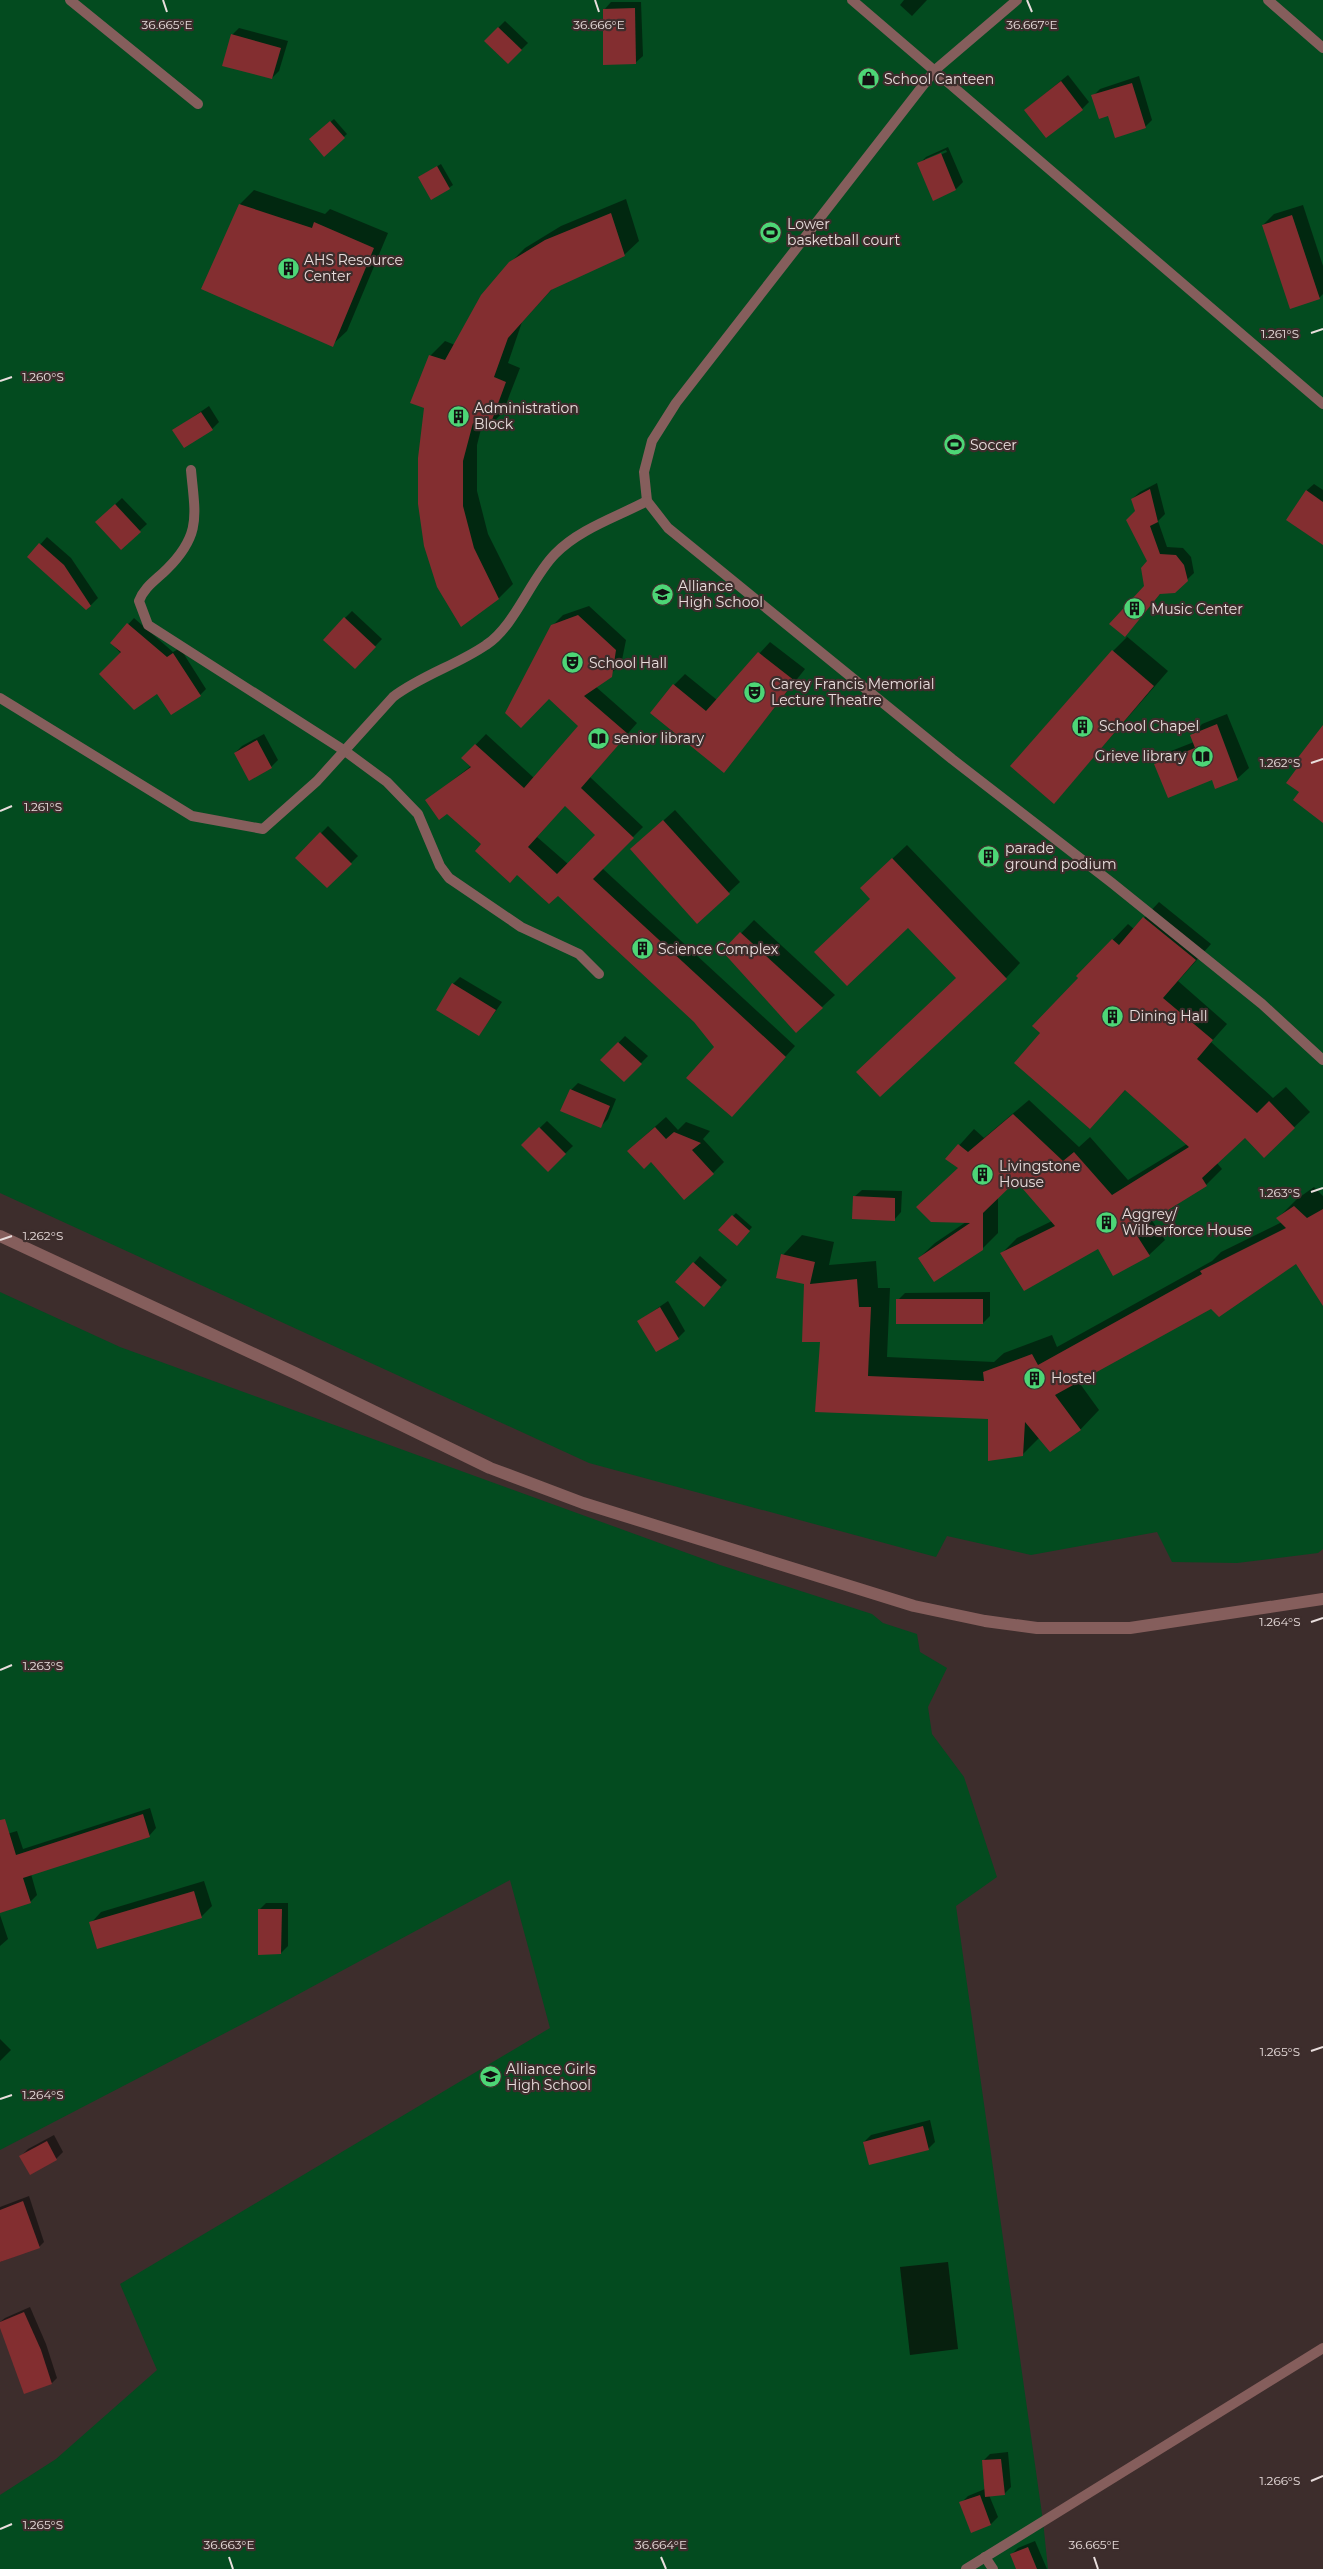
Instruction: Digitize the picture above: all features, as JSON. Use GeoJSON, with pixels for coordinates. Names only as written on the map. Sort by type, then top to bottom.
{"type":"FeatureCollection","features":[{"type":"Feature","properties":{"kind":"street"},"geometry":{"type":"LineString","coordinates":[[0,1236],[295,1373],[490,1468],[583,1503],[914,1606],[985,1621],[1037,1628],[1130,1628],[1323,1599]]}},
{"type":"Feature","properties":{"kind":"lane"},"geometry":{"type":"LineString","coordinates":[[70,0],[198,104]]}},
{"type":"Feature","properties":{"kind":"lane"},"geometry":{"type":"LineString","coordinates":[[852,0],[1323,404]]}},
{"type":"Feature","properties":{"kind":"lane"},"geometry":{"type":"LineString","coordinates":[[1017,0],[935,70],[676,403],[652,441],[644,472],[647,501],[668,528],[793,632],[1255,998],[1323,1060]]}},
{"type":"Feature","properties":{"kind":"lane"},"geometry":{"type":"LineString","coordinates":[[1268,0],[1323,48]]}},
{"type":"Feature","properties":{"kind":"lane"},"geometry":{"type":"LineString","coordinates":[[192,470],[195,516],[192,536],[168,568],[143,591],[139,601],[148,624],[345,750],[387,782],[418,814],[440,866],[449,878],[521,927],[579,954],[599,974]]}},
{"type":"Feature","properties":{"kind":"lane"},"geometry":{"type":"LineString","coordinates":[[0,698],[192,816],[263,829],[317,781],[393,697],[408,685],[487,645],[512,616],[554,555],[574,538],[647,501]]}},
{"type":"Feature","properties":{"kind":"lane"},"geometry":{"type":"LineString","coordinates":[[966,2569],[1323,2348]]}},
{"type":"Feature","properties":{"kind":"lane"},"geometry":{"type":"LineString","coordinates":[[985,2557],[993,2569]]}},
{"type":"Feature","properties":{"kind":"green space","name":"Alliance High School"},"geometry":{"type":"Polygon","coordinates":[[[0,0],[1323,0],[1323,1549],[1318,1553],[1237,1563],[1172,1562],[1157,1532],[1031,1555],[947,1536],[936,1557],[589,1463],[0,1193],[0,0]]]}},
{"type":"Feature","properties":{"kind":"green space","name":"Alliance Girls High School"},"geometry":{"type":"Polygon","coordinates":[[[0,1292],[120,1347],[720,1565],[872,1614],[883,1623],[917,1634],[920,1652],[947,1668],[928,1707],[932,1734],[964,1777],[997,1877],[956,1906],[1043,2521],[1048,2569],[0,2569],[0,2495],[56,2459],[157,2370],[120,2284],[550,2028],[510,1880],[258,2016],[0,2150],[0,1292]]]}},
{"type":"Feature","properties":{"kind":"shaded area"},"geometry":{"type":"Polygon","coordinates":[[[948,2262],[958,2349],[910,2355],[900,2267],[948,2262]]]}},
{"type":"Feature","properties":{"kind":"building"},"geometry":{"type":"Polygon","coordinates":[[[635,8],[636,64],[603,65],[603,9],[635,8]]]}},
{"type":"Feature","properties":{"kind":"building"},"geometry":{"type":"Polygon","coordinates":[[[498,27],[522,50],[508,64],[484,41],[498,27]]]}},
{"type":"Feature","properties":{"kind":"building"},"geometry":{"type":"Polygon","coordinates":[[[231,34],[281,48],[272,79],[222,66],[231,34]]]}},
{"type":"Feature","properties":{"kind":"building"},"geometry":{"type":"Polygon","coordinates":[[[1061,81],[1083,110],[1046,138],[1024,110],[1061,81]]]}},
{"type":"Feature","properties":{"kind":"building"},"geometry":{"type":"Polygon","coordinates":[[[1132,83],[1146,128],[1115,138],[1108,116],[1099,119],[1091,95],[1132,83]]]}},
{"type":"Feature","properties":{"kind":"building"},"geometry":{"type":"Polygon","coordinates":[[[330,121],[345,138],[324,157],[309,139],[330,121]]]}},
{"type":"Feature","properties":{"kind":"building"},"geometry":{"type":"Polygon","coordinates":[[[941,153],[956,190],[933,201],[917,163],[941,153]]]}},
{"type":"Feature","properties":{"kind":"building"},"geometry":{"type":"Polygon","coordinates":[[[437,166],[450,189],[431,200],[418,177],[437,166]]]}},
{"type":"Feature","properties":{"kind":"building","name":"AHS Resource Center"},"geometry":{"type":"Polygon","coordinates":[[[239,204],[312,228],[314,222],[374,248],[333,347],[201,289],[239,204]]]}},
{"type":"Feature","properties":{"kind":"building","name":"Administration Block"},"geometry":{"type":"Polygon","coordinates":[[[611,213],[625,256],[551,290],[508,338],[494,377],[506,382],[489,428],[473,423],[463,461],[463,506],[474,548],[499,599],[461,627],[437,587],[424,546],[418,504],[418,458],[424,408],[410,403],[429,355],[445,360],[481,295],[509,262],[545,240],[611,213]]]}},
{"type":"Feature","properties":{"kind":"building"},"geometry":{"type":"Polygon","coordinates":[[[1292,215],[1320,299],[1290,309],[1262,225],[1292,215]]]}},
{"type":"Feature","properties":{"kind":"building"},"geometry":{"type":"Polygon","coordinates":[[[201,412],[213,430],[184,448],[172,430],[201,412]]]}},
{"type":"Feature","properties":{"kind":"building","name":"Music Center"},"geometry":{"type":"Polygon","coordinates":[[[1150,489],[1158,522],[1150,526],[1160,554],[1176,555],[1184,565],[1188,581],[1175,593],[1160,594],[1125,637],[1109,624],[1144,586],[1141,568],[1147,561],[1126,520],[1135,511],[1131,499],[1150,489]]]}},
{"type":"Feature","properties":{"kind":"building"},"geometry":{"type":"Polygon","coordinates":[[[1306,490],[1323,502],[1323,545],[1286,520],[1306,490]]]}},
{"type":"Feature","properties":{"kind":"building"},"geometry":{"type":"Polygon","coordinates":[[[115,504],[141,532],[121,550],[95,522],[115,504]]]}},
{"type":"Feature","properties":{"kind":"building"},"geometry":{"type":"Polygon","coordinates":[[[39,543],[64,565],[91,606],[86,610],[27,557],[39,543]]]}},
{"type":"Feature","properties":{"kind":"building"},"geometry":{"type":"Polygon","coordinates":[[[578,615],[616,650],[612,677],[584,696],[628,734],[581,788],[634,838],[593,879],[786,1057],[732,1117],[686,1078],[714,1047],[694,1022],[558,896],[549,904],[517,875],[510,883],[475,851],[481,844],[447,814],[439,820],[425,800],[471,767],[461,758],[475,744],[524,788],[578,726],[549,699],[521,728],[505,713],[551,625],[578,615]],[[565,806],[528,847],[557,874],[595,835],[565,806]]]}},
{"type":"Feature","properties":{"kind":"building"},"geometry":{"type":"Polygon","coordinates":[[[344,617],[376,647],[355,669],[323,640],[344,617]]]}},
{"type":"Feature","properties":{"kind":"building"},"geometry":{"type":"Polygon","coordinates":[[[127,623],[167,657],[173,653],[201,696],[171,715],[157,694],[134,710],[99,674],[121,652],[110,643],[127,623]]]}},
{"type":"Feature","properties":{"kind":"building","name":"School Chapel"},"geometry":{"type":"Polygon","coordinates":[[[1112,650],[1154,686],[1054,804],[1010,766],[1112,650]]]}},
{"type":"Feature","properties":{"kind":"building"},"geometry":{"type":"Polygon","coordinates":[[[758,652],[795,681],[724,773],[650,713],[673,684],[706,711],[758,652]]]}},
{"type":"Feature","properties":{"kind":"building","name":"Grieve library"},"geometry":{"type":"Polygon","coordinates":[[[1217,724],[1238,780],[1215,789],[1212,780],[1168,798],[1154,764],[1195,748],[1190,735],[1217,724]]]}},
{"type":"Feature","properties":{"kind":"building"},"geometry":{"type":"Polygon","coordinates":[[[1323,725],[1323,823],[1293,800],[1299,792],[1286,783],[1297,768],[1293,764],[1323,725]]]}},
{"type":"Feature","properties":{"kind":"building"},"geometry":{"type":"Polygon","coordinates":[[[257,740],[272,768],[249,781],[234,753],[257,740]]]}},
{"type":"Feature","properties":{"kind":"building"},"geometry":{"type":"Polygon","coordinates":[[[663,820],[730,894],[697,924],[630,849],[663,820]]]}},
{"type":"Feature","properties":{"kind":"building"},"geometry":{"type":"Polygon","coordinates":[[[320,832],[352,864],[327,888],[295,858],[320,832]]]}},
{"type":"Feature","properties":{"kind":"building"},"geometry":{"type":"Polygon","coordinates":[[[892,858],[1007,979],[880,1097],[856,1072],[956,978],[908,928],[847,986],[814,952],[870,899],[860,888],[892,858]]]}},
{"type":"Feature","properties":{"kind":"building"},"geometry":{"type":"Polygon","coordinates":[[[1143,917],[1196,960],[1163,998],[1213,1040],[1197,1059],[1257,1113],[1269,1101],[1295,1128],[1264,1158],[1245,1138],[1202,1178],[1207,1186],[1134,1231],[1150,1256],[1113,1276],[1098,1249],[1024,1291],[1000,1253],[1055,1226],[1016,1181],[983,1213],[983,1250],[934,1282],[918,1258],[970,1223],[931,1222],[916,1207],[958,1168],[945,1159],[958,1144],[968,1152],[1013,1114],[1063,1161],[1074,1152],[1112,1195],[1189,1147],[1125,1090],[1090,1129],[1014,1063],[1040,1033],[1032,1026],[1078,978],[1076,976],[1112,939],[1119,945],[1143,917]]]}},
{"type":"Feature","properties":{"kind":"building"},"geometry":{"type":"Polygon","coordinates":[[[740,932],[823,1008],[796,1033],[722,951],[740,932]]]}},
{"type":"Feature","properties":{"kind":"building"},"geometry":{"type":"Polygon","coordinates":[[[452,983],[496,1010],[479,1036],[436,1010],[452,983]]]}},
{"type":"Feature","properties":{"kind":"building"},"geometry":{"type":"Polygon","coordinates":[[[618,1042],[642,1064],[624,1082],[600,1060],[618,1042]]]}},
{"type":"Feature","properties":{"kind":"building"},"geometry":{"type":"Polygon","coordinates":[[[570,1089],[610,1106],[601,1128],[560,1111],[570,1089]]]}},
{"type":"Feature","properties":{"kind":"building"},"geometry":{"type":"Polygon","coordinates":[[[539,1127],[566,1154],[548,1172],[521,1145],[539,1127]]]}},
{"type":"Feature","properties":{"kind":"building"},"geometry":{"type":"Polygon","coordinates":[[[655,1127],[666,1139],[674,1132],[701,1143],[692,1150],[714,1174],[684,1200],[651,1162],[644,1169],[627,1151],[655,1127]]]}},
{"type":"Feature","properties":{"kind":"building"},"geometry":{"type":"Polygon","coordinates":[[[853,1196],[895,1198],[895,1221],[852,1219],[853,1196]]]}},
{"type":"Feature","properties":{"kind":"building"},"geometry":{"type":"Polygon","coordinates":[[[1294,1206],[1307,1218],[1323,1209],[1323,1306],[1296,1264],[1219,1317],[1211,1309],[1055,1395],[1081,1430],[1050,1452],[1025,1422],[1023,1456],[988,1461],[988,1419],[815,1412],[820,1342],[802,1342],[804,1284],[776,1278],[781,1254],[815,1262],[810,1284],[857,1279],[859,1307],[871,1307],[868,1376],[984,1381],[983,1372],[1032,1354],[1038,1365],[1202,1274],[1200,1271],[1286,1228],[1276,1218],[1294,1206]]]}},
{"type":"Feature","properties":{"kind":"building"},"geometry":{"type":"Polygon","coordinates":[[[732,1215],[750,1231],[737,1246],[718,1230],[732,1215]]]}},
{"type":"Feature","properties":{"kind":"building"},"geometry":{"type":"Polygon","coordinates":[[[693,1262],[721,1287],[704,1307],[675,1282],[693,1262]]]}},
{"type":"Feature","properties":{"kind":"building"},"geometry":{"type":"Polygon","coordinates":[[[896,1299],[983,1299],[983,1324],[896,1324],[896,1299]]]}},
{"type":"Feature","properties":{"kind":"building"},"geometry":{"type":"Polygon","coordinates":[[[660,1307],[679,1339],[656,1352],[637,1321],[660,1307]]]}},
{"type":"Feature","properties":{"kind":"building"},"geometry":{"type":"Polygon","coordinates":[[[143,1814],[150,1837],[23,1878],[31,1903],[0,1913],[0,1820],[5,1819],[16,1855],[143,1814]]]}},
{"type":"Feature","properties":{"kind":"building"},"geometry":{"type":"Polygon","coordinates":[[[194,1891],[202,1918],[97,1949],[89,1922],[194,1891]]]}},
{"type":"Feature","properties":{"kind":"building"},"geometry":{"type":"Polygon","coordinates":[[[258,1909],[282,1909],[281,1954],[258,1955],[258,1909]]]}},
{"type":"Feature","properties":{"kind":"building"},"geometry":{"type":"Polygon","coordinates":[[[923,2126],[929,2150],[869,2165],[863,2142],[923,2126]]]}},
{"type":"Feature","properties":{"kind":"building"},"geometry":{"type":"Polygon","coordinates":[[[47,2141],[57,2160],[30,2175],[19,2156],[47,2141]]]}},
{"type":"Feature","properties":{"kind":"building"},"geometry":{"type":"Polygon","coordinates":[[[23,2201],[40,2248],[0,2262],[0,2210],[23,2201]]]}},
{"type":"Feature","properties":{"kind":"building"},"geometry":{"type":"Polygon","coordinates":[[[24,2312],[41,2350],[52,2384],[24,2394],[0,2328],[0,2322],[24,2312]]]}},
{"type":"Feature","properties":{"kind":"building"},"geometry":{"type":"Polygon","coordinates":[[[1001,2459],[1005,2495],[985,2497],[982,2460],[1001,2459]]]}},
{"type":"Feature","properties":{"kind":"building"},"geometry":{"type":"Polygon","coordinates":[[[980,2495],[991,2525],[971,2533],[959,2502],[980,2495]]]}},
{"type":"Feature","properties":{"kind":"building"},"geometry":{"type":"Polygon","coordinates":[[[1028,2547],[1037,2569],[1016,2569],[1010,2554],[1028,2547]]]}},
{"type":"Feature","properties":{"kind":"place","name":"School Canteen"},"geometry":{"type":"Point","coordinates":[868,79]}},
{"type":"Feature","properties":{"kind":"place","name":"Lower basketball court"},"geometry":{"type":"Point","coordinates":[771,232]}},
{"type":"Feature","properties":{"kind":"place","name":"AHS Resource Center"},"geometry":{"type":"Point","coordinates":[288,268]}},
{"type":"Feature","properties":{"kind":"place","name":"Administration Block"},"geometry":{"type":"Point","coordinates":[458,416]}},
{"type":"Feature","properties":{"kind":"place","name":"Soccer"},"geometry":{"type":"Point","coordinates":[954,445]}},
{"type":"Feature","properties":{"kind":"place","name":"Alliance High School"},"geometry":{"type":"Point","coordinates":[662,594]}},
{"type":"Feature","properties":{"kind":"place","name":"Music Center"},"geometry":{"type":"Point","coordinates":[1135,609]}},
{"type":"Feature","properties":{"kind":"place","name":"School Hall"},"geometry":{"type":"Point","coordinates":[573,663]}},
{"type":"Feature","properties":{"kind":"place","name":"Carey Francis Memorial Lecture Theatre"},"geometry":{"type":"Point","coordinates":[755,692]}},
{"type":"Feature","properties":{"kind":"place","name":"School Chapel"},"geometry":{"type":"Point","coordinates":[1083,726]}},
{"type":"Feature","properties":{"kind":"place","name":"senior library"},"geometry":{"type":"Point","coordinates":[598,738]}},
{"type":"Feature","properties":{"kind":"place","name":"Grieve library"},"geometry":{"type":"Point","coordinates":[1202,756]}},
{"type":"Feature","properties":{"kind":"place","name":"parade ground podium"},"geometry":{"type":"Point","coordinates":[989,856]}},
{"type":"Feature","properties":{"kind":"place","name":"Science Complex"},"geometry":{"type":"Point","coordinates":[642,949]}},
{"type":"Feature","properties":{"kind":"place","name":"Dining Hall"},"geometry":{"type":"Point","coordinates":[1113,1016]}},
{"type":"Feature","properties":{"kind":"place","name":"Livingstone House"},"geometry":{"type":"Point","coordinates":[983,1174]}},
{"type":"Feature","properties":{"kind":"place","name":"Aggrey/ Wilberforce House"},"geometry":{"type":"Point","coordinates":[1106,1222]}},
{"type":"Feature","properties":{"kind":"place","name":"Hostel"},"geometry":{"type":"Point","coordinates":[1035,1378]}},
{"type":"Feature","properties":{"kind":"place","name":"Alliance Girls High School"},"geometry":{"type":"Point","coordinates":[490,2077]}}]}
